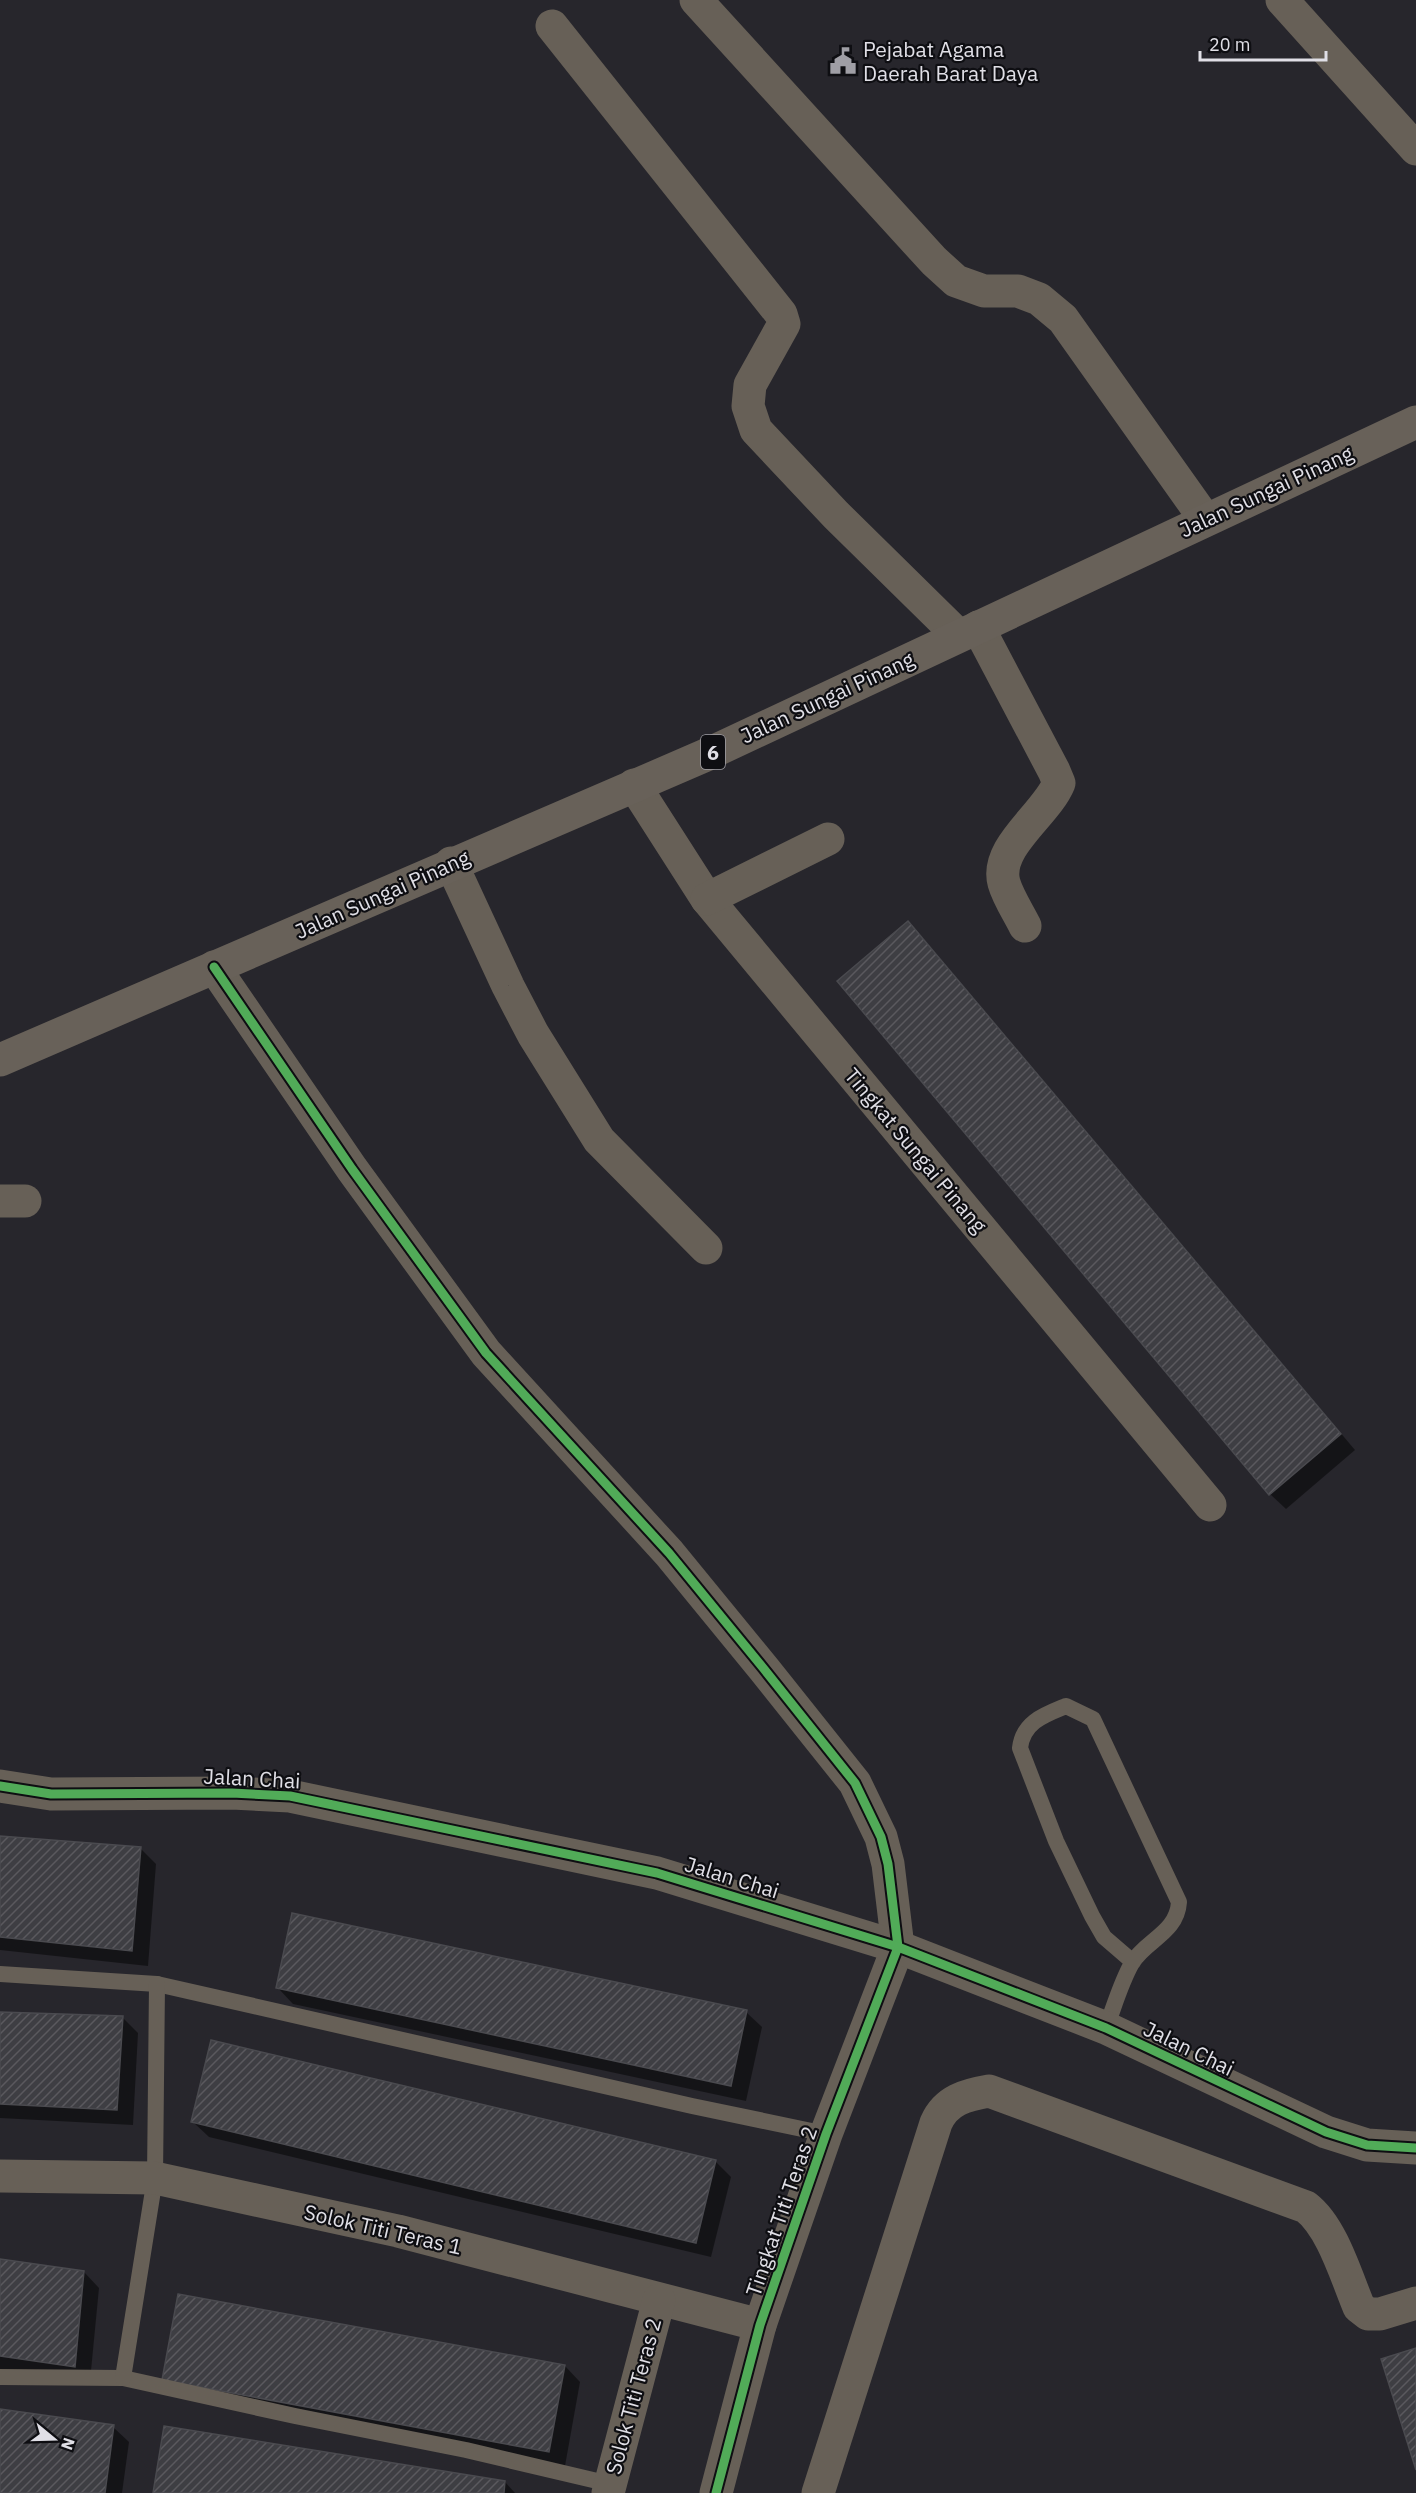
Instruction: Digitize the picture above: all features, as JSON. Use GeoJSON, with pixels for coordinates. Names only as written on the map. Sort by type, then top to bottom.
{"type":"FeatureCollection","features":[{"type":"Feature","properties":{"kind":"main road","name":"Jalan Sungai Pinang"},"geometry":{"type":"LineString","coordinates":[[0,1060],[706,755],[1416,422]]}},
{"type":"Feature","properties":{"kind":"street"},"geometry":{"type":"LineString","coordinates":[[696,0],[934,261],[956,281],[984,291],[1018,291],[1039,299],[1063,319],[1205,519]]}},
{"type":"Feature","properties":{"kind":"street"},"geometry":{"type":"LineString","coordinates":[[1282,0],[1416,149]]}},
{"type":"Feature","properties":{"kind":"street"},"geometry":{"type":"LineString","coordinates":[[552,26],[781,314],[784,324],[750,385],[748,406],[756,430],[836,515],[968,631],[1054,771],[1059,783],[1053,798],[1007,852],[1002,870],[1005,884],[1025,926]]}},
{"type":"Feature","properties":{"kind":"street","name":"Tingkat Sungai Pinang"},"geometry":{"type":"LineString","coordinates":[[634,785],[707,899],[1210,1505]]}},
{"type":"Feature","properties":{"kind":"street"},"geometry":{"type":"LineString","coordinates":[[707,899],[828,839]]}},
{"type":"Feature","properties":{"kind":"street"},"geometry":{"type":"LineString","coordinates":[[452,863],[508,986],[533,1034],[599,1140],[706,1248]]}},
{"type":"Feature","properties":{"kind":"street"},"geometry":{"type":"LineString","coordinates":[[214,967],[352,1169],[486,1353],[669,1553],[855,1783],[884,1846],[898,1947]]}},
{"type":"Feature","properties":{"kind":"street","name":"Jalan Chai"},"geometry":{"type":"LineString","coordinates":[[0,1786],[51,1794],[232,1793],[290,1796],[657,1873],[898,1947],[1106,2028],[1326,2132],[1367,2145],[1416,2148]]}},
{"type":"Feature","properties":{"kind":"street","name":"Tingkat Titi Teras 2"},"geometry":{"type":"LineString","coordinates":[[716,2493],[760,2325],[826,2134],[898,1947]]}},
{"type":"Feature","properties":{"kind":"street"},"geometry":{"type":"LineString","coordinates":[[818,2493],[936,2122],[941,2111],[968,2095],[989,2091],[1306,2207],[1317,2215],[1325,2228],[1359,2307],[1368,2314],[1380,2314],[1416,2303]]}},
{"type":"Feature","properties":{"kind":"street","name":"Solok Titi Teras 1"},"geometry":{"type":"LineString","coordinates":[[0,2176],[155,2178],[398,2231],[760,2325]]}},
{"type":"Feature","properties":{"kind":"street","name":"Solok Titi Teras 2"},"geometry":{"type":"LineString","coordinates":[[609,2489],[658,2300]]}},
{"type":"Feature","properties":{"kind":"lane"},"geometry":{"type":"LineString","coordinates":[[1106,2028],[1133,1962],[1172,1925],[1178,1913],[1179,1902],[1093,1719],[1066,1706],[1045,1715],[1030,1725],[1021,1736],[1020,1748],[1056,1841],[1092,1916],[1104,1937],[1133,1962]]}},
{"type":"Feature","properties":{"kind":"lane"},"geometry":{"type":"LineString","coordinates":[[0,1974],[157,1984],[692,2106],[826,2134]]}},
{"type":"Feature","properties":{"kind":"lane"},"geometry":{"type":"LineString","coordinates":[[123,2378],[155,2178],[157,1984]]}},
{"type":"Feature","properties":{"kind":"lane"},"geometry":{"type":"LineString","coordinates":[[0,2377],[123,2378],[295,2416],[466,2450],[609,2489]]}},
{"type":"Feature","properties":{"kind":"building"},"geometry":{"type":"Polygon","coordinates":[[[908,921],[1341,1434],[1269,1495],[837,981],[908,921]]]}},
{"type":"Feature","properties":{"kind":"building"},"geometry":{"type":"Polygon","coordinates":[[[0,1836],[141,1847],[132,1951],[0,1937],[0,1836]]]}},
{"type":"Feature","properties":{"kind":"building"},"geometry":{"type":"Polygon","coordinates":[[[292,1913],[747,2010],[731,2086],[276,1988],[292,1913]]]}},
{"type":"Feature","properties":{"kind":"building"},"geometry":{"type":"Polygon","coordinates":[[[0,2012],[123,2016],[117,2110],[0,2104],[0,2012]]]}},
{"type":"Feature","properties":{"kind":"building"},"geometry":{"type":"Polygon","coordinates":[[[211,2040],[716,2160],[696,2243],[191,2122],[211,2040]]]}},
{"type":"Feature","properties":{"kind":"building"},"geometry":{"type":"Polygon","coordinates":[[[0,2259],[84,2271],[75,2367],[0,2356],[0,2259]]]}},
{"type":"Feature","properties":{"kind":"building"},"geometry":{"type":"Polygon","coordinates":[[[178,2294],[565,2365],[549,2452],[162,2380],[178,2294]]]}},
{"type":"Feature","properties":{"kind":"building"},"geometry":{"type":"Polygon","coordinates":[[[1416,2348],[1416,2470],[1381,2359],[1416,2348]]]}},
{"type":"Feature","properties":{"kind":"building"},"geometry":{"type":"Polygon","coordinates":[[[0,2409],[114,2425],[105,2493],[0,2493],[0,2409]]]}},
{"type":"Feature","properties":{"kind":"building"},"geometry":{"type":"Polygon","coordinates":[[[164,2426],[505,2481],[504,2493],[153,2493],[164,2426]]]}},
{"type":"Feature","properties":{"kind":"cycle path"},"geometry":{"type":"LineString","coordinates":[[214,967],[352,1169],[486,1353],[669,1553],[764,1669],[855,1783],[881,1837],[888,1864],[898,1947],[826,2134],[760,2325],[716,2493]]}},
{"type":"Feature","properties":{"kind":"cycle path"},"geometry":{"type":"LineString","coordinates":[[0,1786],[51,1794],[232,1793],[290,1796],[657,1873],[898,1947],[1106,2028],[1326,2132],[1367,2145],[1416,2148]]}},
{"type":"Feature","properties":{"kind":"place","name":"Pejabat Agama Daerah Barat Daya"},"geometry":{"type":"Point","coordinates":[843,61]}}]}
